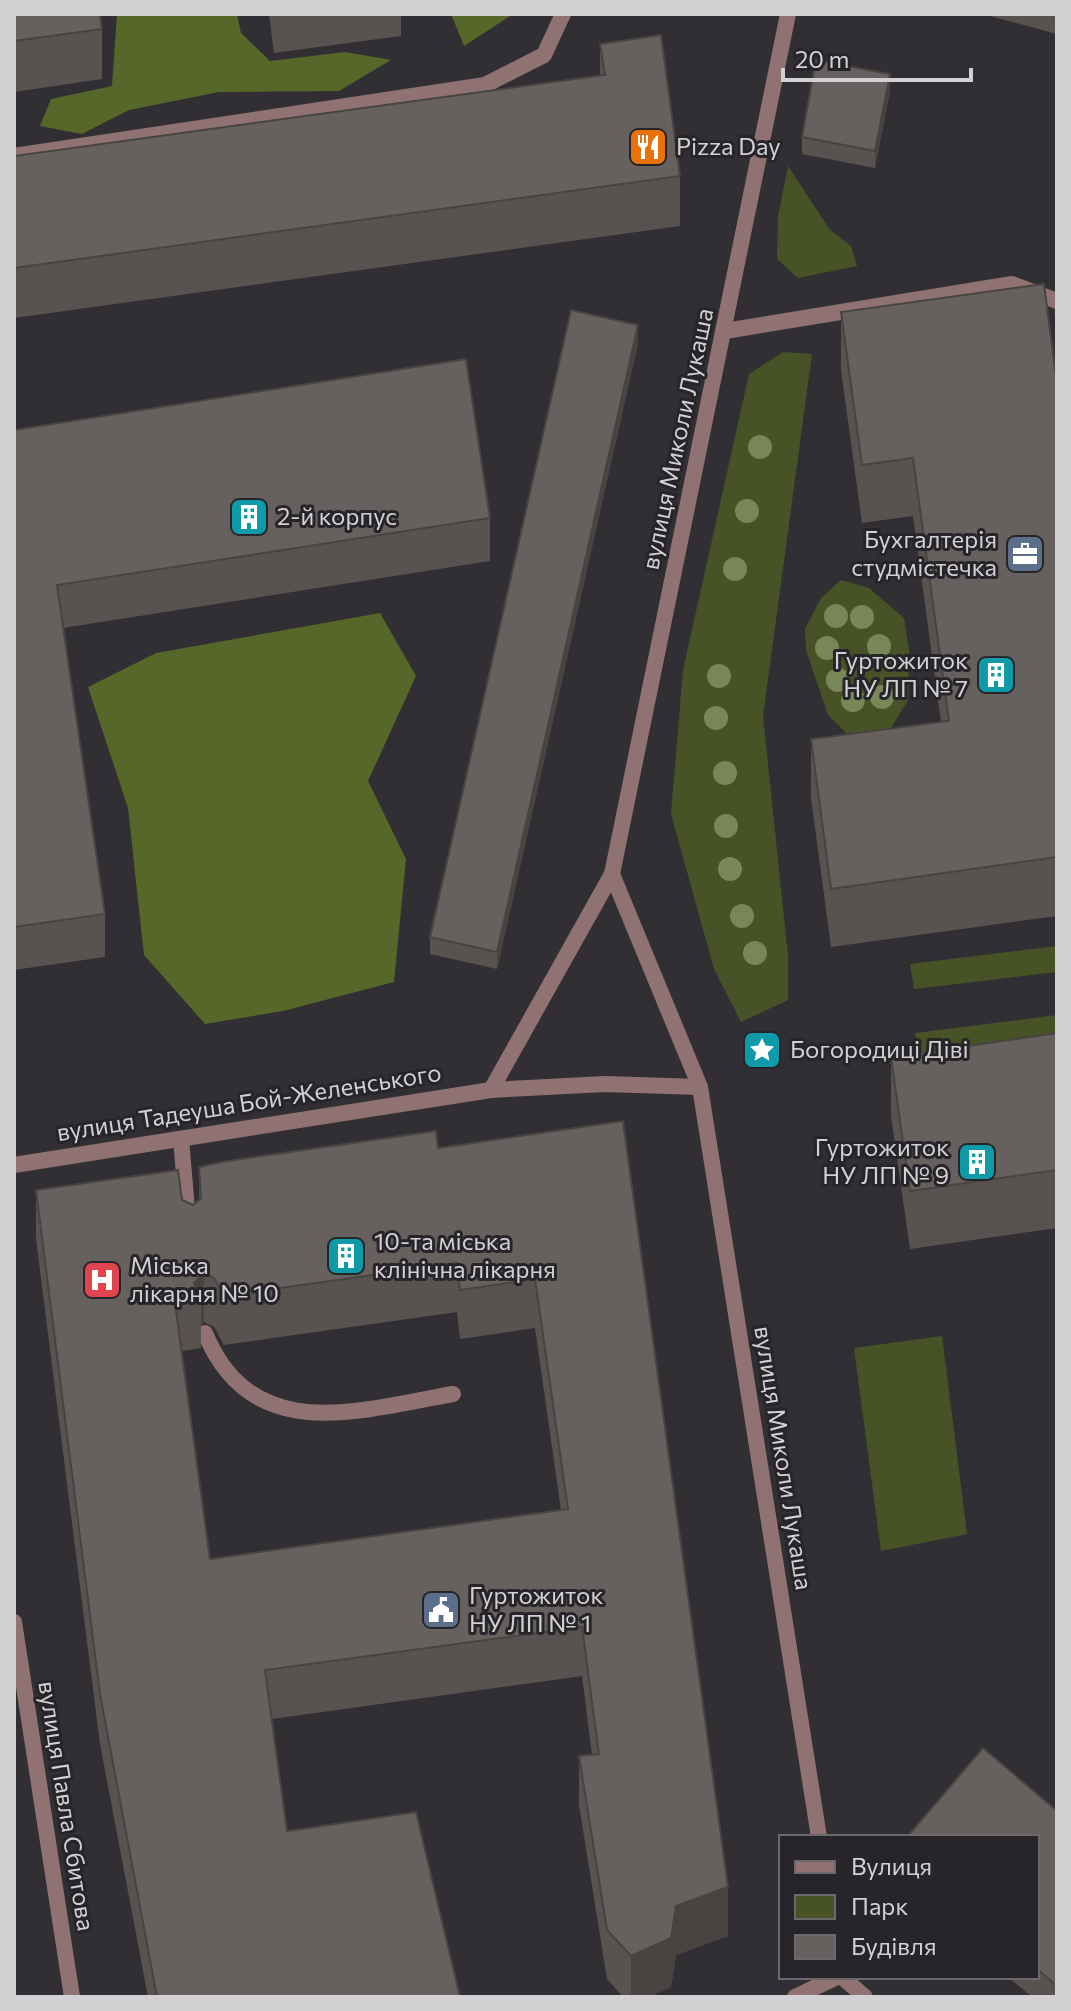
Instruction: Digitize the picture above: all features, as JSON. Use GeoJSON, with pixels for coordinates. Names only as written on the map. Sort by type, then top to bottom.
{"type":"FeatureCollection","features":[{"type":"Feature","properties":{"kind":"street"},"geometry":{"type":"LineString","coordinates":[[14,156],[485,85],[544,55],[563,14]]}},
{"type":"Feature","properties":{"kind":"street","name":"вулиця Миколи Лукаша"},"geometry":{"type":"LineString","coordinates":[[491,1090],[612,874],[788,14]]}},
{"type":"Feature","properties":{"kind":"street"},"geometry":{"type":"LineString","coordinates":[[725,331],[1012,284],[1057,301]]}},
{"type":"Feature","properties":{"kind":"street","name":"вулиця Миколи Лукаша"},"geometry":{"type":"LineString","coordinates":[[612,874],[700,1087],[819,1835]]}},
{"type":"Feature","properties":{"kind":"street"},"geometry":{"type":"LineString","coordinates":[[491,1090],[605,1084],[700,1087]]}},
{"type":"Feature","properties":{"kind":"street","name":"вулиця Тадеуша Бой-Желенського"},"geometry":{"type":"LineString","coordinates":[[14,1165],[491,1090]]}},
{"type":"Feature","properties":{"kind":"street"},"geometry":{"type":"LineString","coordinates":[[181,1139],[191,1243]]}},
{"type":"Feature","properties":{"kind":"street"},"geometry":{"type":"LineString","coordinates":[[205,1333],[223,1367],[258,1398],[282,1410],[333,1415],[453,1394]]}},
{"type":"Feature","properties":{"kind":"street","name":"вулиця Павла Сбитова"},"geometry":{"type":"LineString","coordinates":[[14,1622],[31,1748],[72,1997]]}},
{"type":"Feature","properties":{"kind":"street"},"geometry":{"type":"LineString","coordinates":[[14,1751],[31,1748]]}},
{"type":"Feature","properties":{"kind":"street"},"geometry":{"type":"LineString","coordinates":[[795,1997],[836,1979]]}},
{"type":"Feature","properties":{"kind":"street"},"geometry":{"type":"LineString","coordinates":[[842,1979],[865,1997]]}},
{"type":"Feature","properties":{"kind":"green space"},"geometry":{"type":"Polygon","coordinates":[[[117,14],[237,14],[241,33],[270,61],[345,52],[391,60],[339,91],[219,92],[129,110],[82,134],[40,126],[51,99],[112,86],[117,14]]]}},
{"type":"Feature","properties":{"kind":"green space"},"geometry":{"type":"Polygon","coordinates":[[[451,14],[513,14],[464,46],[451,14]]]}},
{"type":"Feature","properties":{"kind":"green space"},"geometry":{"type":"Polygon","coordinates":[[[788,166],[830,230],[851,246],[857,266],[798,278],[777,259],[778,217],[788,166]]]}},
{"type":"Feature","properties":{"kind":"green space"},"geometry":{"type":"Polygon","coordinates":[[[783,352],[812,354],[763,716],[788,956],[788,1000],[741,1022],[714,969],[671,814],[683,670],[749,374],[783,352]]]}},
{"type":"Feature","properties":{"kind":"green space"},"geometry":{"type":"Polygon","coordinates":[[[841,580],[869,588],[904,618],[909,651],[908,700],[891,728],[854,741],[828,715],[806,650],[805,629],[821,598],[841,580]]]}},
{"type":"Feature","properties":{"kind":"green space"},"geometry":{"type":"Polygon","coordinates":[[[380,613],[416,676],[368,781],[406,859],[394,982],[283,1011],[205,1024],[144,955],[128,808],[88,687],[156,653],[380,613]]]}},
{"type":"Feature","properties":{"kind":"green space"},"geometry":{"type":"Polygon","coordinates":[[[1057,946],[1057,972],[914,989],[910,964],[1057,946]]]}},
{"type":"Feature","properties":{"kind":"green space"},"geometry":{"type":"Polygon","coordinates":[[[1057,1015],[1057,1041],[919,1058],[915,1033],[1057,1015]]]}},
{"type":"Feature","properties":{"kind":"green space"},"geometry":{"type":"Polygon","coordinates":[[[942,1336],[967,1534],[881,1551],[854,1348],[942,1336]]]}},
{"type":"Feature","properties":{"kind":"building"},"geometry":{"type":"Polygon","coordinates":[[[14,14],[100,14],[102,29],[14,41],[14,14]]]}},
{"type":"Feature","properties":{"kind":"building"},"geometry":{"type":"Polygon","coordinates":[[[661,35],[680,176],[14,268],[14,156],[605,75],[600,44],[661,35]]]}},
{"type":"Feature","properties":{"kind":"building"},"geometry":{"type":"Polygon","coordinates":[[[816,60],[890,74],[875,151],[802,137],[816,60]]]}},
{"type":"Feature","properties":{"kind":"building","name":"Гуртожиток НУ ЛП № 7"},"geometry":{"type":"Polygon","coordinates":[[[1044,284],[1057,384],[1057,857],[831,889],[811,739],[949,721],[913,458],[862,465],[841,312],[1044,284]]]}},
{"type":"Feature","properties":{"kind":"building"},"geometry":{"type":"Polygon","coordinates":[[[571,310],[638,325],[497,952],[430,937],[571,310]]]}},
{"type":"Feature","properties":{"kind":"building"},"geometry":{"type":"Polygon","coordinates":[[[466,359],[490,518],[57,585],[105,914],[14,927],[14,430],[466,359]]]}},
{"type":"Feature","properties":{"kind":"building"},"geometry":{"type":"Polygon","coordinates":[[[1057,1033],[1057,1170],[910,1191],[891,1057],[1057,1033]]]}},
{"type":"Feature","properties":{"kind":"building"},"geometry":{"type":"Polygon","coordinates":[[[623,1121],[728,1887],[676,1906],[671,1938],[631,1956],[607,1930],[579,1756],[599,1754],[582,1627],[265,1670],[287,1831],[416,1812],[460,1997],[157,1997],[100,1694],[36,1190],[178,1170],[182,1200],[193,1205],[201,1198],[199,1167],[436,1131],[438,1148],[623,1121]],[[457,1263],[224,1296],[214,1278],[204,1273],[194,1283],[201,1299],[175,1303],[210,1559],[568,1509],[535,1279],[460,1290],[457,1263]]]}},
{"type":"Feature","properties":{"kind":"building"},"geometry":{"type":"Polygon","coordinates":[[[983,1748],[1057,1811],[1057,1986],[1039,1971],[1039,1835],[909,1835],[983,1748]]]}},
{"type":"Feature","properties":{"kind":"place","name":"Pizza Day"},"geometry":{"type":"Point","coordinates":[648,147]}},
{"type":"Feature","properties":{"kind":"place","name":"2-й корпус"},"geometry":{"type":"Point","coordinates":[249,517]}},
{"type":"Feature","properties":{"kind":"place","name":"Бухгалтерія студмістечка"},"geometry":{"type":"Point","coordinates":[1025,554]}},
{"type":"Feature","properties":{"kind":"place","name":"Гуртожиток НУ ЛП № 7"},"geometry":{"type":"Point","coordinates":[996,675]}},
{"type":"Feature","properties":{"kind":"place","name":"Богородиці Діві"},"geometry":{"type":"Point","coordinates":[762,1050]}},
{"type":"Feature","properties":{"kind":"place","name":"Гуртожиток НУ ЛП № 9"},"geometry":{"type":"Point","coordinates":[977,1162]}},
{"type":"Feature","properties":{"kind":"place","name":"10-та міська клінічна лікарня"},"geometry":{"type":"Point","coordinates":[346,1256]}},
{"type":"Feature","properties":{"kind":"place","name":"Міська лікарня № 10"},"geometry":{"type":"Point","coordinates":[102,1280]}},
{"type":"Feature","properties":{"kind":"place","name":"Гуртожиток НУ ЛП № 1"},"geometry":{"type":"Point","coordinates":[441,1610]}}]}
